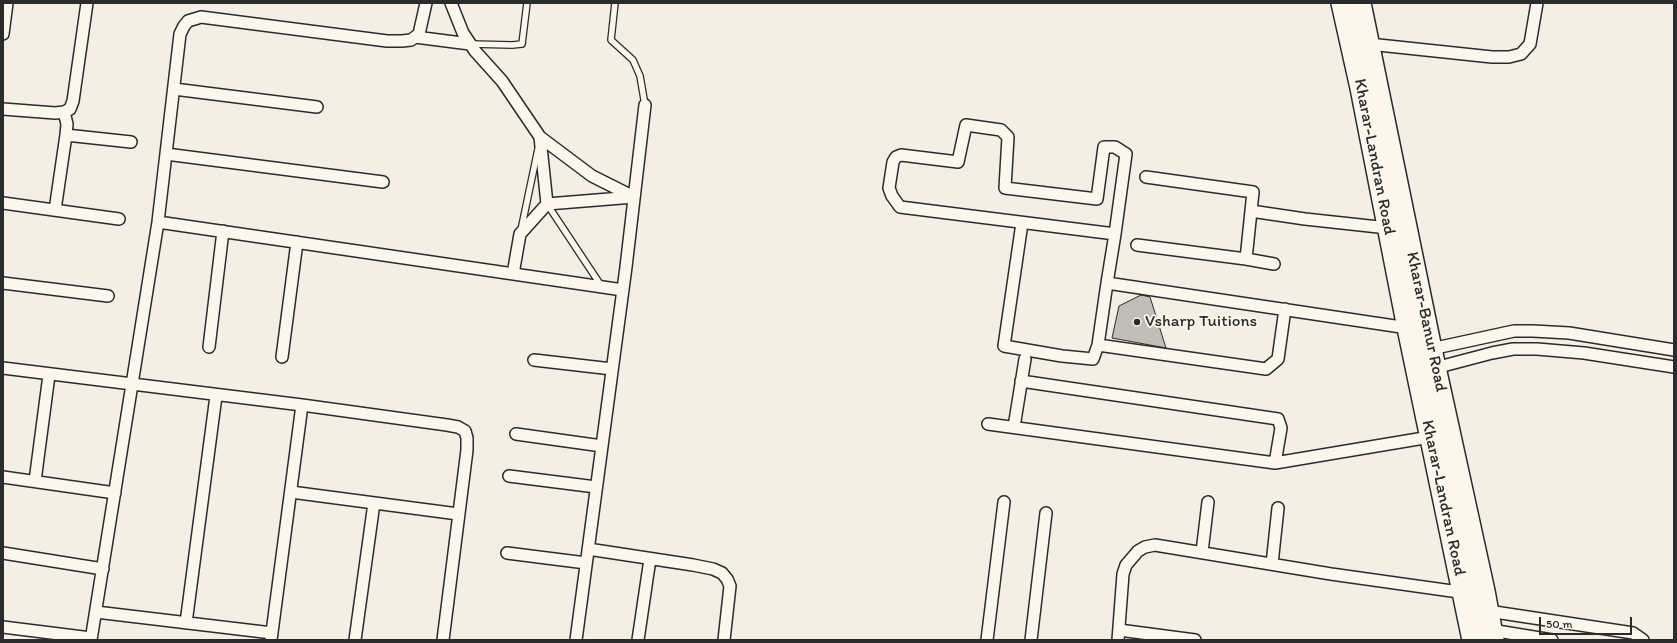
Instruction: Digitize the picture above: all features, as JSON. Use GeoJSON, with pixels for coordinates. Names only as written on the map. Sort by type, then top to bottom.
{"type":"FeatureCollection","features":[{"type":"Feature","properties":{"kind":"highway","name":"Kharar-Landran Road"},"geometry":{"type":"LineString","coordinates":[[1342,3],[1361,88],[1430,437],[1473,640]]}},
{"type":"Feature","properties":{"kind":"highway","name":"Kharar-Banur Road"},"geometry":{"type":"LineString","coordinates":[[1360,3],[1433,359],[1491,627]]}},
{"type":"Feature","properties":{"kind":"street"},"geometry":{"type":"LineString","coordinates":[[3,34],[7,3]]}},
{"type":"Feature","properties":{"kind":"street"},"geometry":{"type":"LineString","coordinates":[[3,109],[39,113],[64,112],[70,109],[73,101],[87,3]]}},
{"type":"Feature","properties":{"kind":"street"},"geometry":{"type":"LineString","coordinates":[[3,627],[91,639],[158,222],[180,34],[188,21],[201,17],[402,42],[416,37],[421,29],[426,3]]}},
{"type":"Feature","properties":{"kind":"street"},"geometry":{"type":"LineString","coordinates":[[451,3],[462,33],[502,81],[540,137],[592,176],[634,197]]}},
{"type":"Feature","properties":{"kind":"street"},"geometry":{"type":"LineString","coordinates":[[1369,44],[1492,57],[1509,57],[1521,54],[1530,44],[1537,3]]}},
{"type":"Feature","properties":{"kind":"street"},"geometry":{"type":"LineString","coordinates":[[416,37],[470,44]]}},
{"type":"Feature","properties":{"kind":"street"},"geometry":{"type":"LineString","coordinates":[[174,89],[316,107]]}},
{"type":"Feature","properties":{"kind":"street"},"geometry":{"type":"LineString","coordinates":[[576,640],[623,290],[645,105]]}},
{"type":"Feature","properties":{"kind":"street"},"geometry":{"type":"LineString","coordinates":[[55,210],[66,135],[67,124],[64,112]]}},
{"type":"Feature","properties":{"kind":"street"},"geometry":{"type":"LineString","coordinates":[[1022,223],[1004,346],[1062,356],[1093,359],[1098,345],[1115,234],[1126,154],[1115,147],[1104,147],[1097,200],[1005,188],[1008,138],[1001,130],[966,126],[958,162],[901,155],[896,157],[893,162],[890,188],[892,196],[900,206],[1115,234]]}},
{"type":"Feature","properties":{"kind":"street"},"geometry":{"type":"LineString","coordinates":[[66,135],[131,142]]}},
{"type":"Feature","properties":{"kind":"street"},"geometry":{"type":"LineString","coordinates":[[540,137],[547,204]]}},
{"type":"Feature","properties":{"kind":"street"},"geometry":{"type":"LineString","coordinates":[[166,154],[383,182]]}},
{"type":"Feature","properties":{"kind":"street"},"geometry":{"type":"LineString","coordinates":[[1146,177],[1253,192],[1246,259]]}},
{"type":"Feature","properties":{"kind":"street"},"geometry":{"type":"LineString","coordinates":[[513,274],[520,234],[547,204],[634,197]]}},
{"type":"Feature","properties":{"kind":"street"},"geometry":{"type":"LineString","coordinates":[[3,203],[119,219]]}},
{"type":"Feature","properties":{"kind":"street"},"geometry":{"type":"LineString","coordinates":[[1251,211],[1305,219],[1388,228]]}},
{"type":"Feature","properties":{"kind":"street"},"geometry":{"type":"LineString","coordinates":[[158,222],[623,290]]}},
{"type":"Feature","properties":{"kind":"street"},"geometry":{"type":"LineString","coordinates":[[209,348],[223,231]]}},
{"type":"Feature","properties":{"kind":"street"},"geometry":{"type":"LineString","coordinates":[[282,357],[297,242]]}},
{"type":"Feature","properties":{"kind":"street"},"geometry":{"type":"LineString","coordinates":[[1137,245],[1274,264]]}},
{"type":"Feature","properties":{"kind":"street"},"geometry":{"type":"LineString","coordinates":[[3,283],[108,296]]}},
{"type":"Feature","properties":{"kind":"street"},"geometry":{"type":"LineString","coordinates":[[1107,283],[1408,328]]}},
{"type":"Feature","properties":{"kind":"street"},"geometry":{"type":"LineString","coordinates":[[1098,345],[1266,368],[1278,359],[1285,309]]}},
{"type":"Feature","properties":{"kind":"street"},"geometry":{"type":"LineString","coordinates":[[1433,359],[1514,331],[1569,333],[1674,350]]}},
{"type":"Feature","properties":{"kind":"street"},"geometry":{"type":"LineString","coordinates":[[1433,359],[1492,353],[1513,349],[1537,349],[1584,353],[1674,367]]}},
{"type":"Feature","properties":{"kind":"street"},"geometry":{"type":"LineString","coordinates":[[1014,427],[1025,359]]}},
{"type":"Feature","properties":{"kind":"street"},"geometry":{"type":"LineString","coordinates":[[534,360],[612,368]]}},
{"type":"Feature","properties":{"kind":"street"},"geometry":{"type":"LineString","coordinates":[[3,368],[216,396],[302,405],[447,425],[465,431],[467,438],[467,450],[443,640]]}},
{"type":"Feature","properties":{"kind":"street"},"geometry":{"type":"LineString","coordinates":[[35,481],[49,375]]}},
{"type":"Feature","properties":{"kind":"street"},"geometry":{"type":"LineString","coordinates":[[1021,381],[1278,419],[1280,433],[1275,463]]}},
{"type":"Feature","properties":{"kind":"street"},"geometry":{"type":"LineString","coordinates":[[186,623],[216,396]]}},
{"type":"Feature","properties":{"kind":"street"},"geometry":{"type":"LineString","coordinates":[[96,612],[186,623],[271,637],[302,405]]}},
{"type":"Feature","properties":{"kind":"street"},"geometry":{"type":"LineString","coordinates":[[988,424],[1275,463],[1430,437]]}},
{"type":"Feature","properties":{"kind":"street"},"geometry":{"type":"LineString","coordinates":[[516,434],[602,446]]}},
{"type":"Feature","properties":{"kind":"street"},"geometry":{"type":"LineString","coordinates":[[509,476],[596,487]]}},
{"type":"Feature","properties":{"kind":"street"},"geometry":{"type":"LineString","coordinates":[[3,477],[115,493]]}},
{"type":"Feature","properties":{"kind":"street"},"geometry":{"type":"LineString","coordinates":[[291,492],[458,514]]}},
{"type":"Feature","properties":{"kind":"street"},"geometry":{"type":"LineString","coordinates":[[990,640],[1004,502]]}},
{"type":"Feature","properties":{"kind":"street"},"geometry":{"type":"LineString","coordinates":[[1202,552],[1208,502]]}},
{"type":"Feature","properties":{"kind":"street"},"geometry":{"type":"LineString","coordinates":[[355,640],[374,503]]}},
{"type":"Feature","properties":{"kind":"street"},"geometry":{"type":"LineString","coordinates":[[1272,564],[1278,508]]}},
{"type":"Feature","properties":{"kind":"street"},"geometry":{"type":"LineString","coordinates":[[1031,640],[1046,513]]}},
{"type":"Feature","properties":{"kind":"street"},"geometry":{"type":"LineString","coordinates":[[1195,640],[1119,635],[1123,574],[1126,565],[1138,551],[1145,547],[1155,545],[1462,593],[1484,591]]}},
{"type":"Feature","properties":{"kind":"street"},"geometry":{"type":"LineString","coordinates":[[588,549],[693,565],[714,569],[722,573],[730,586],[724,640]]}},
{"type":"Feature","properties":{"kind":"street"},"geometry":{"type":"LineString","coordinates":[[3,553],[103,569]]}},
{"type":"Feature","properties":{"kind":"street"},"geometry":{"type":"LineString","coordinates":[[507,553],[586,563]]}},
{"type":"Feature","properties":{"kind":"street"},"geometry":{"type":"LineString","coordinates":[[638,640],[650,559]]}},
{"type":"Feature","properties":{"kind":"street"},"geometry":{"type":"LineString","coordinates":[[1491,627],[1552,640]]}},
{"type":"Feature","properties":{"kind":"street"},"geometry":{"type":"LineString","coordinates":[[1491,627],[1633,633],[1642,640]]}},
{"type":"Feature","properties":{"kind":"lane"},"geometry":{"type":"LineString","coordinates":[[470,44],[522,44],[527,3]]}},
{"type":"Feature","properties":{"kind":"lane"},"geometry":{"type":"LineString","coordinates":[[615,3],[611,40],[633,60],[640,76],[645,105]]}},
{"type":"Feature","properties":{"kind":"lane"},"geometry":{"type":"LineString","coordinates":[[520,234],[540,137]]}},
{"type":"Feature","properties":{"kind":"lane"},"geometry":{"type":"LineString","coordinates":[[547,204],[602,287]]}},
{"type":"Feature","properties":{"kind":"building","name":"Vsharp Tuitions"},"geometry":{"type":"Polygon","coordinates":[[[1141,295],[1150,297],[1166,348],[1112,338],[1119,306],[1141,295]]]}},
{"type":"Feature","properties":{"kind":"place","name":"Vsharp Tuitions"},"geometry":{"type":"Point","coordinates":[1137,322]}}]}
